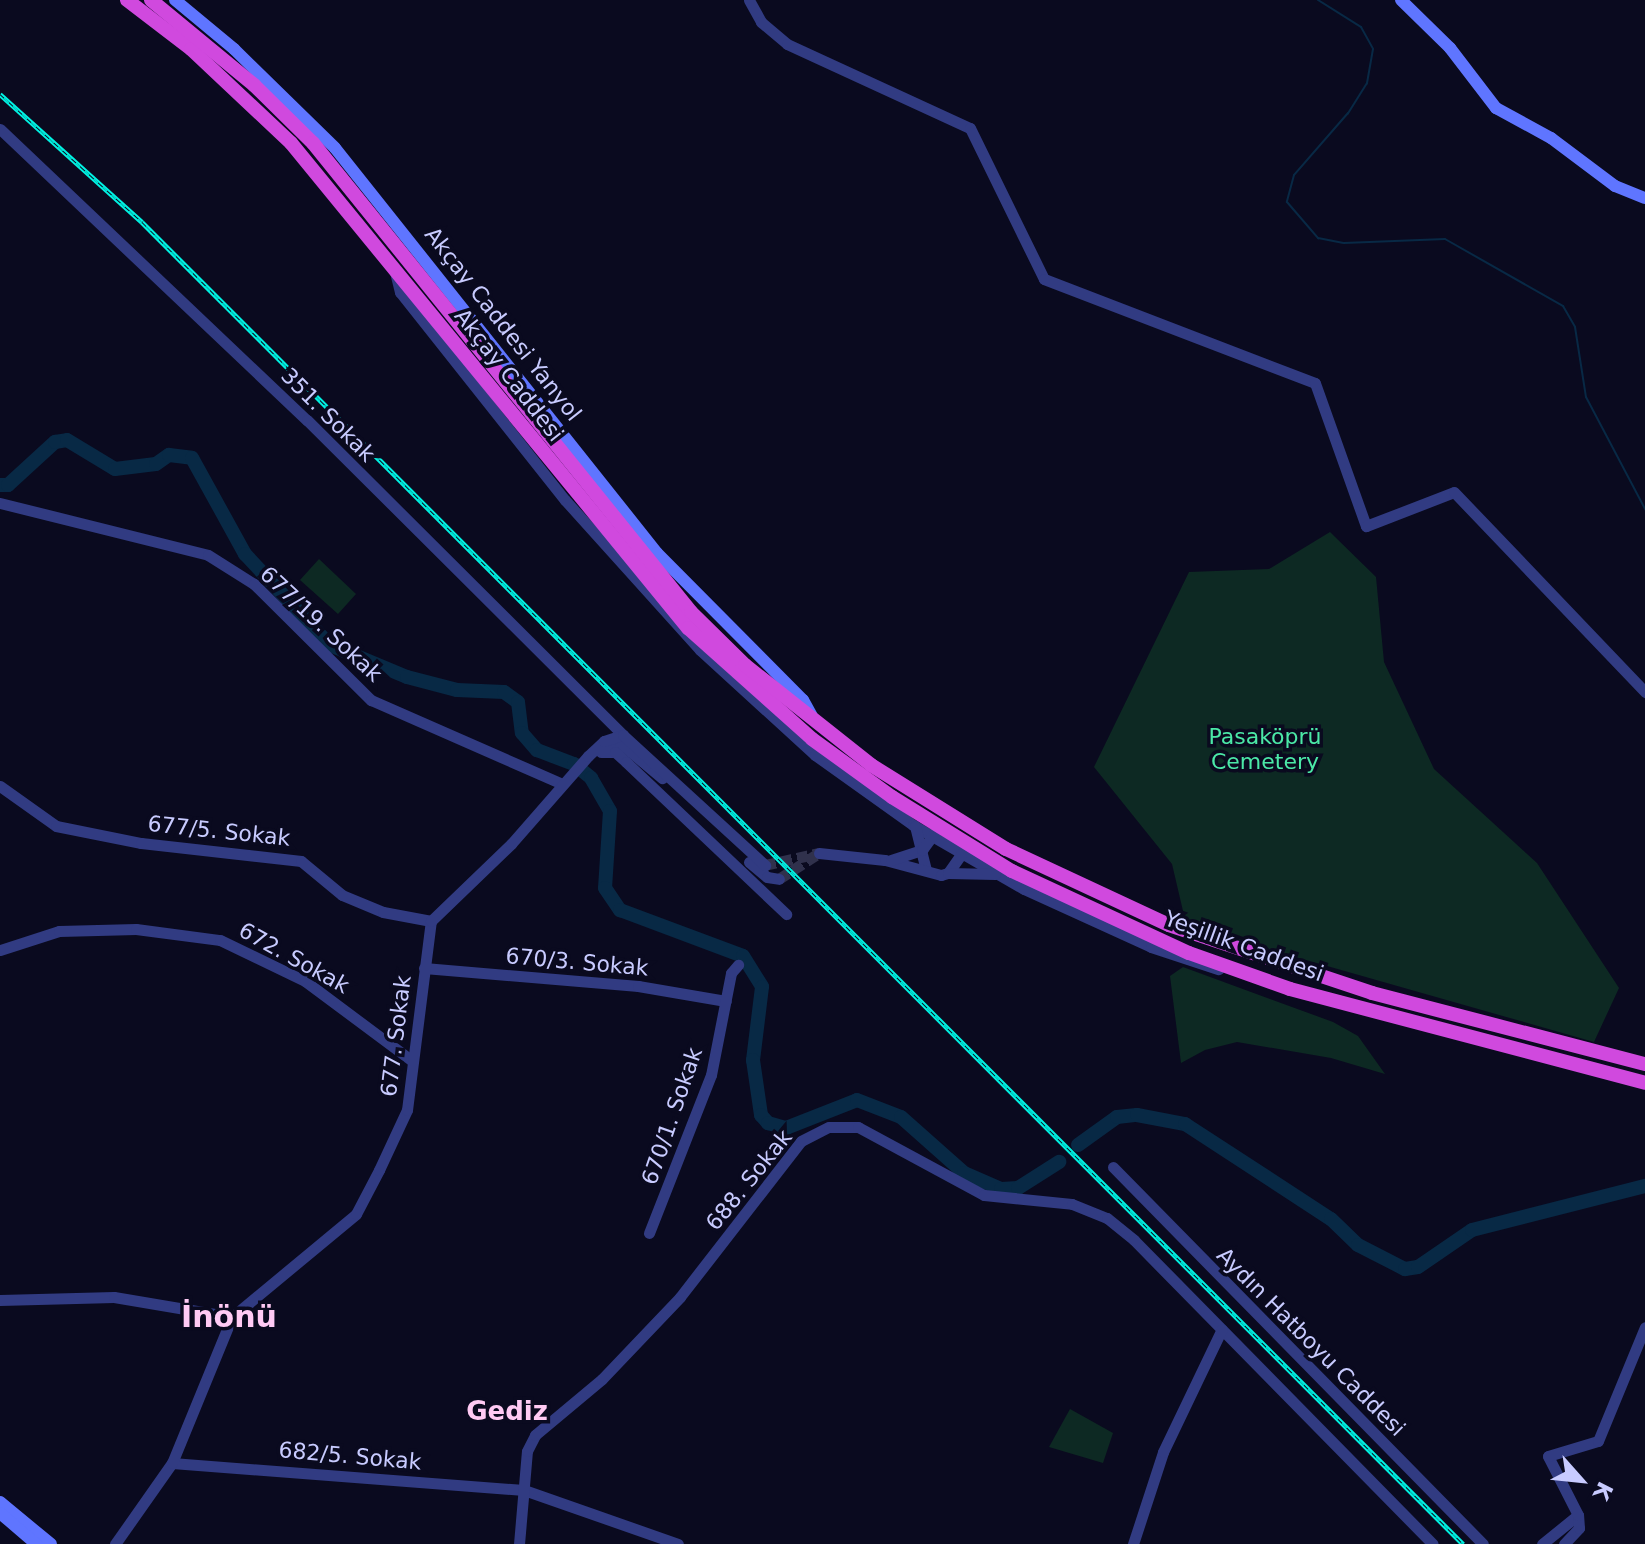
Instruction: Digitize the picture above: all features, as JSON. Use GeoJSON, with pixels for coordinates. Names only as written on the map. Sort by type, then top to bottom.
{"type":"FeatureCollection","features":[{"type":"Feature","properties":{"kind":"highway","name":"Akçay Caddesi"},"geometry":{"type":"LineString","coordinates":[[127,0],[191,49],[285,136],[393,263],[408,291],[688,628],[759,694],[865,769]]}},
{"type":"Feature","properties":{"kind":"highway","name":"Akçay Caddesi"},"geometry":{"type":"LineString","coordinates":[[151,0],[254,85],[313,143],[564,446],[691,612],[865,769]]}},
{"type":"Feature","properties":{"kind":"highway","name":"Yeşillik Caddesi"},"geometry":{"type":"LineString","coordinates":[[865,769],[964,850],[1062,897],[1249,975],[1645,1083]]}},
{"type":"Feature","properties":{"kind":"highway","name":"Yeşillik Caddesi"},"geometry":{"type":"LineString","coordinates":[[939,827],[976,832],[1169,925],[1372,993],[1645,1064]]}},
{"type":"Feature","properties":{"kind":"main road","name":"Akçay Caddesi Yanyol"},"geometry":{"type":"LineString","coordinates":[[175,0],[306,117],[557,424],[564,446]]}},
{"type":"Feature","properties":{"kind":"main road"},"geometry":{"type":"LineString","coordinates":[[1401,0],[1450,48],[1496,108],[1551,138],[1615,186],[1645,198]]}},
{"type":"Feature","properties":{"kind":"main road"},"geometry":{"type":"LineString","coordinates":[[547,459],[564,446]]}},
{"type":"Feature","properties":{"kind":"main road"},"geometry":{"type":"LineString","coordinates":[[0,1502],[51,1544]]}},
{"type":"Feature","properties":{"kind":"main road"},"geometry":{"type":"LineString","coordinates":[[0,1513],[36,1544]]}},
{"type":"Feature","properties":{"kind":"street"},"geometry":{"type":"LineString","coordinates":[[749,0],[761,22],[787,44],[970,128],[1044,279],[1315,383],[1366,526],[1454,492],[1645,692]]}},
{"type":"Feature","properties":{"kind":"street","name":"351. Sokak"},"geometry":{"type":"LineString","coordinates":[[0,129],[307,420],[623,735],[765,865]]}},
{"type":"Feature","properties":{"kind":"street"},"geometry":{"type":"LineString","coordinates":[[452,292],[428,282],[408,291],[524,450],[700,650],[833,770],[915,826],[939,827]]}},
{"type":"Feature","properties":{"kind":"street"},"geometry":{"type":"LineString","coordinates":[[524,450],[547,459]]}},
{"type":"Feature","properties":{"kind":"street","name":"677/19. Sokak"},"geometry":{"type":"LineString","coordinates":[[0,503],[208,555],[254,584],[371,700],[566,780]]}},
{"type":"Feature","properties":{"kind":"street"},"geometry":{"type":"LineString","coordinates":[[431,921],[511,844],[604,741],[623,735]]}},
{"type":"Feature","properties":{"kind":"street"},"geometry":{"type":"LineString","coordinates":[[582,765],[620,743],[743,857],[767,877],[779,879]]}},
{"type":"Feature","properties":{"kind":"street"},"geometry":{"type":"LineString","coordinates":[[600,752],[615,752],[786,914]]}},
{"type":"Feature","properties":{"kind":"street","name":"677/5. Sokak"},"geometry":{"type":"LineString","coordinates":[[0,786],[56,826],[141,843],[301,861],[342,895],[383,912],[431,921]]}},
{"type":"Feature","properties":{"kind":"street"},"geometry":{"type":"LineString","coordinates":[[915,826],[926,870]]}},
{"type":"Feature","properties":{"kind":"street"},"geometry":{"type":"LineString","coordinates":[[885,860],[922,850],[939,827]]}},
{"type":"Feature","properties":{"kind":"street"},"geometry":{"type":"LineString","coordinates":[[948,873],[976,832]]}},
{"type":"Feature","properties":{"kind":"street"},"geometry":{"type":"LineString","coordinates":[[964,850],[996,874],[1151,947],[1249,975]]}},
{"type":"Feature","properties":{"kind":"street"},"geometry":{"type":"LineString","coordinates":[[819,853],[885,860],[948,873],[996,874]]}},
{"type":"Feature","properties":{"kind":"street","name":"677. Sokak"},"geometry":{"type":"LineString","coordinates":[[115,1544],[172,1463],[232,1317],[356,1214],[407,1110],[431,921]]}},
{"type":"Feature","properties":{"kind":"street","name":"672. Sokak"},"geometry":{"type":"LineString","coordinates":[[0,950],[59,931],[136,929],[220,940],[305,981],[411,1060]]}},
{"type":"Feature","properties":{"kind":"street","name":"670/1. Sokak"},"geometry":{"type":"LineString","coordinates":[[649,1233],[711,1075],[726,1001],[738,965]]}},
{"type":"Feature","properties":{"kind":"street","name":"670/3. Sokak"},"geometry":{"type":"LineString","coordinates":[[424,968],[638,986],[726,1001]]}},
{"type":"Feature","properties":{"kind":"street","name":"688. Sokak"},"geometry":{"type":"LineString","coordinates":[[524,1490],[527,1451],[535,1435],[594,1387],[680,1297],[795,1147],[829,1127],[858,1127],[984,1195],[1072,1204],[1107,1218],[1134,1240],[1222,1329]]}},
{"type":"Feature","properties":{"kind":"street","name":"Aydın Hatboyu Caddesi"},"geometry":{"type":"LineString","coordinates":[[1113,1167],[1483,1544]]}},
{"type":"Feature","properties":{"kind":"street"},"geometry":{"type":"LineString","coordinates":[[0,1300],[114,1297],[232,1317]]}},
{"type":"Feature","properties":{"kind":"street"},"geometry":{"type":"LineString","coordinates":[[1564,1544],[1579,1528],[1578,1515],[1548,1456],[1598,1441],[1645,1327]]}},
{"type":"Feature","properties":{"kind":"street"},"geometry":{"type":"LineString","coordinates":[[1133,1544],[1163,1452],[1222,1329],[1433,1544]]}},
{"type":"Feature","properties":{"kind":"street","name":"682/5. Sokak"},"geometry":{"type":"LineString","coordinates":[[172,1463],[524,1490],[678,1544]]}},
{"type":"Feature","properties":{"kind":"street"},"geometry":{"type":"LineString","coordinates":[[519,1544],[524,1490]]}},
{"type":"Feature","properties":{"kind":"street"},"geometry":{"type":"LineString","coordinates":[[1542,1544],[1578,1515]]}},
{"type":"Feature","properties":{"kind":"street"},"geometry":{"type":"LineString","coordinates":[[1551,1544],[1578,1515]]}},
{"type":"Feature","properties":{"kind":"green space","name":"Pasaköprü Cemetery"},"geometry":{"type":"Polygon","coordinates":[[[1330,532],[1376,577],[1384,662],[1434,769],[1537,863],[1619,988],[1594,1042],[1173,922],[1183,911],[1172,864],[1094,767],[1189,572],[1269,569],[1330,532]]]}},
{"type":"Feature","properties":{"kind":"green space"},"geometry":{"type":"Polygon","coordinates":[[[319,559],[356,594],[338,614],[300,580],[319,559]]]}},
{"type":"Feature","properties":{"kind":"green space"},"geometry":{"type":"Polygon","coordinates":[[[1183,967],[1333,1022],[1358,1036],[1385,1074],[1331,1058],[1237,1042],[1205,1050],[1181,1063],[1170,976],[1183,967]]]}},
{"type":"Feature","properties":{"kind":"green space"},"geometry":{"type":"Polygon","coordinates":[[[1070,1409],[1113,1433],[1103,1463],[1049,1447],[1070,1409]]]}},
{"type":"Feature","properties":{"kind":"waterway"},"geometry":{"type":"LineString","coordinates":[[1318,0],[1361,27],[1373,49],[1367,83],[1348,113],[1294,175],[1287,202],[1318,238],[1344,243],[1445,239],[1563,306],[1575,327],[1586,397],[1645,509]]}},
{"type":"Feature","properties":{"kind":"waterway"},"geometry":{"type":"LineString","coordinates":[[0,485],[8,485],[55,442],[67,440],[115,469],[156,464],[169,455],[192,458],[245,554],[330,645],[407,677],[457,690],[504,692],[518,702],[522,733],[537,750],[574,764],[591,778],[610,811],[605,888],[620,910],[743,956],[762,987],[753,1060],[761,1115],[768,1123],[786,1128],[857,1100],[901,1117],[964,1173],[1001,1189],[1018,1188],[1059,1162]]}},
{"type":"Feature","properties":{"kind":"waterway"},"geometry":{"type":"LineString","coordinates":[[1078,1145],[1117,1117],[1137,1115],[1185,1124],[1331,1219],[1358,1245],[1405,1269],[1418,1267],[1472,1230],[1645,1186]]}},
{"type":"Feature","properties":{"kind":"tunnel"},"geometry":{"type":"LineString","coordinates":[[765,865],[819,853]]}},
{"type":"Feature","properties":{"kind":"tunnel"},"geometry":{"type":"LineString","coordinates":[[779,879],[819,853]]}},
{"type":"Feature","properties":{"kind":"railway"},"geometry":{"type":"LineString","coordinates":[[0,94],[142,222],[1463,1544]]}},
{"type":"Feature","properties":{"kind":"district","name":"İnönü"},"geometry":{"type":"Point","coordinates":[229,1317]}},
{"type":"Feature","properties":{"kind":"district","name":"Gediz"},"geometry":{"type":"Point","coordinates":[507,1412]}}]}
